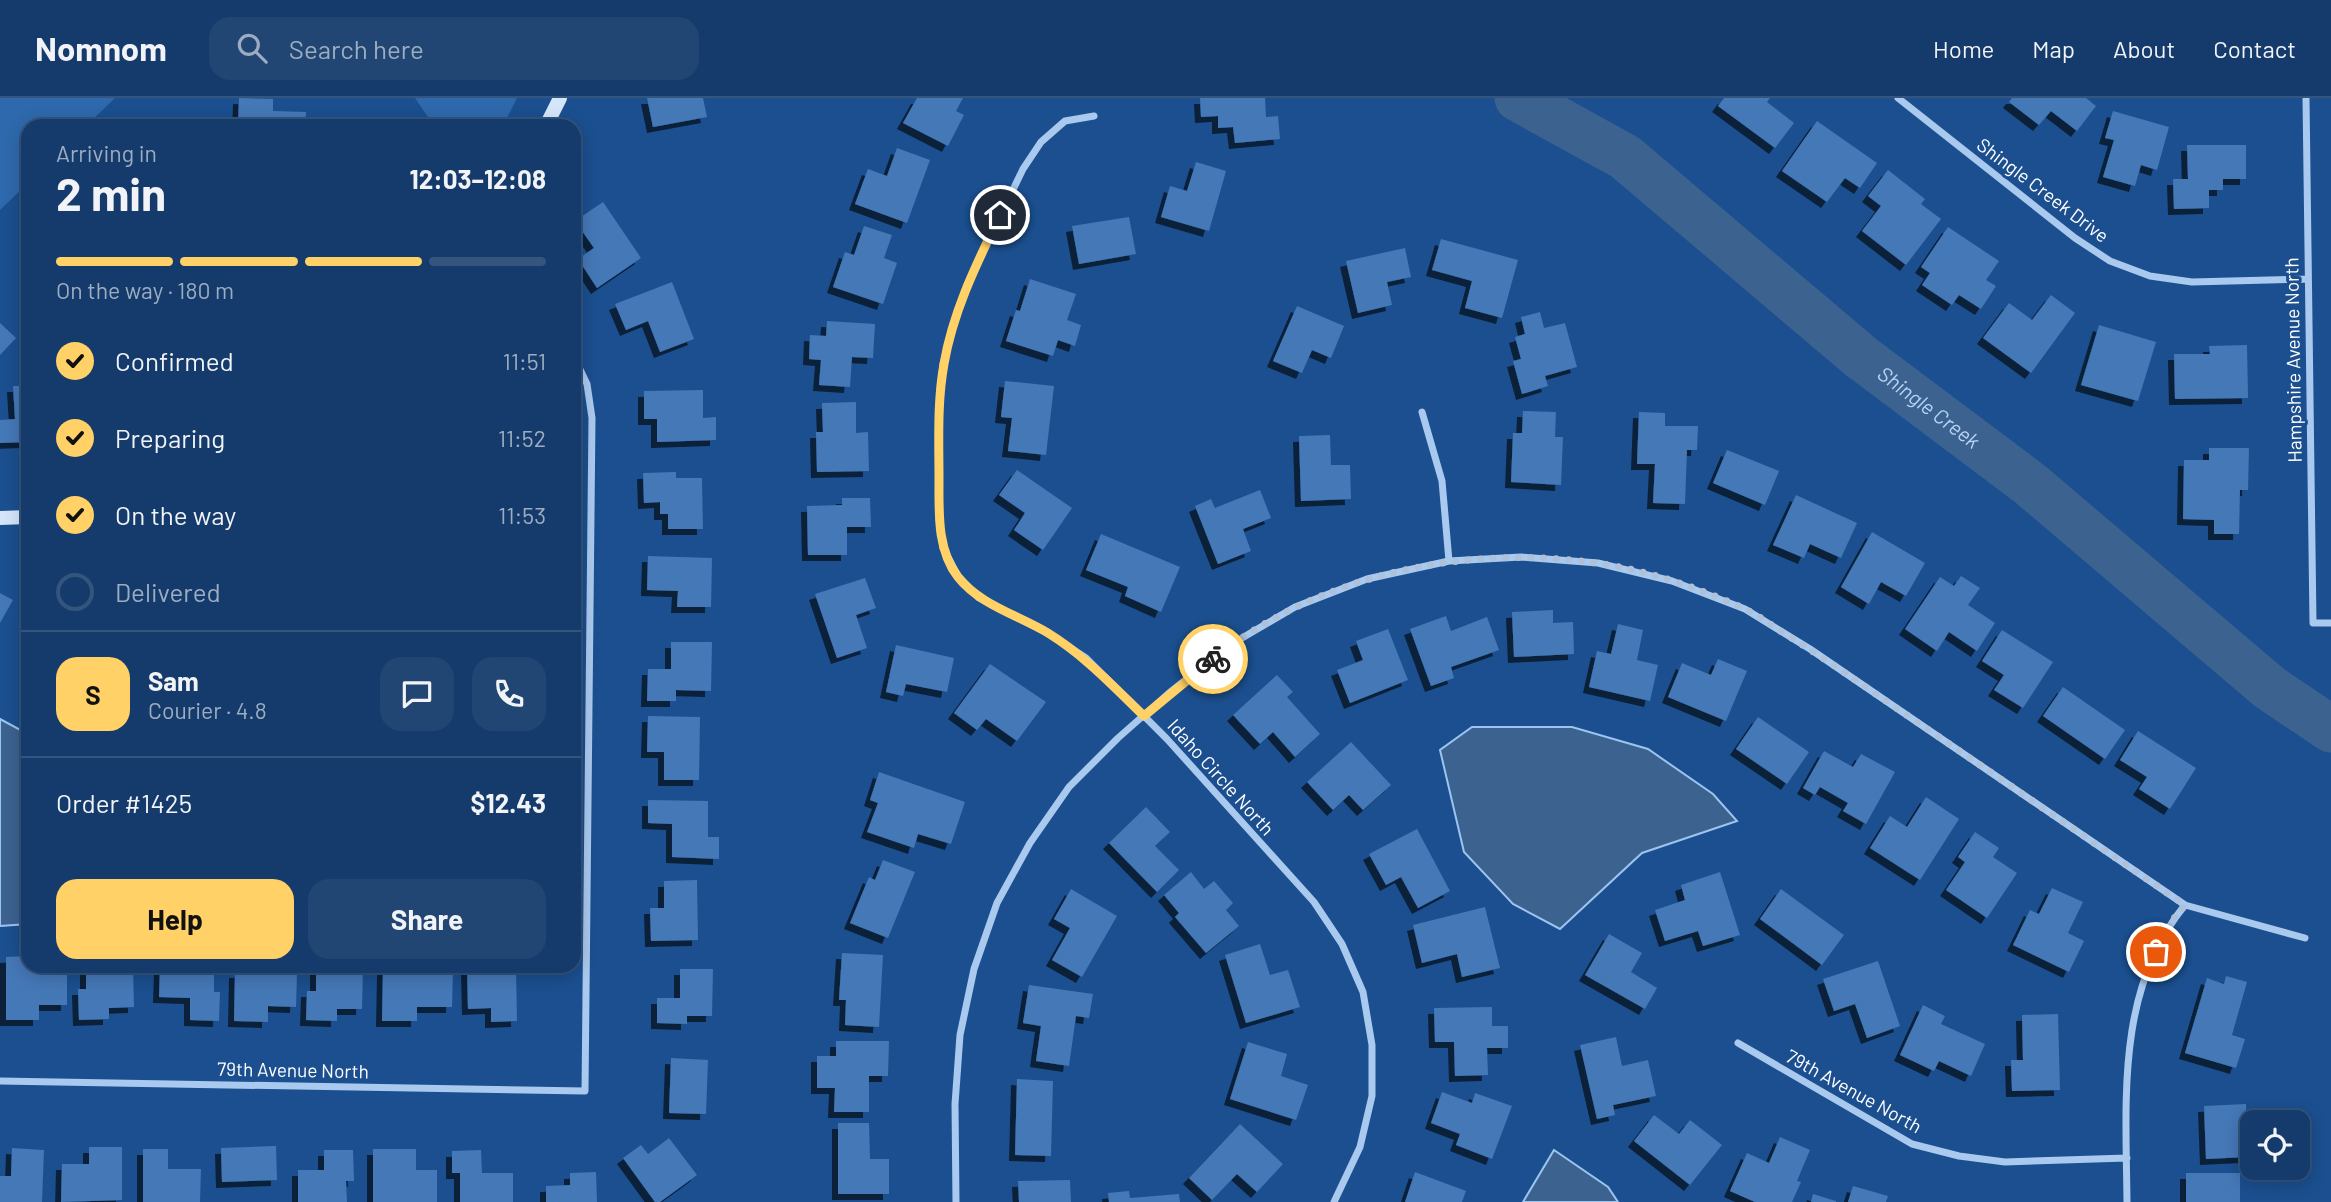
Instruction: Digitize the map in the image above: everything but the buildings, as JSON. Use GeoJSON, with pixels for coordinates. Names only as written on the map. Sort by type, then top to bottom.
{"type":"FeatureCollection","features":[{"type":"Feature","properties":{"kind":"street"},"geometry":{"type":"LineString","coordinates":[[550,119],[560,98]]}},
{"type":"Feature","properties":{"kind":"street","name":"Shingle Creek Drive"},"geometry":{"type":"LineString","coordinates":[[1898,98],[2075,238],[2110,261],[2150,276],[2192,282],[2308,279]]}},
{"type":"Feature","properties":{"kind":"street","name":"Hampshire Avenue North"},"geometry":{"type":"LineString","coordinates":[[2306,98],[2313,622],[2331,623]]}},
{"type":"Feature","properties":{"kind":"street","name":"Idaho Circle North"},"geometry":{"type":"LineString","coordinates":[[1094,116],[1065,121],[1041,142],[1023,169],[967,285],[953,325],[943,364],[939,405],[939,519],[943,548],[958,576],[979,597],[1046,632],[1086,658],[1167,739],[1314,902],[1342,944],[1363,992],[1372,1045],[1372,1096],[1360,1147],[1334,1202]]}},
{"type":"Feature","properties":{"kind":"street","name":"79th Avenue North"},"geometry":{"type":"LineString","coordinates":[[0,1082],[585,1091],[592,418],[587,384],[581,372]]}},
{"type":"Feature","properties":{"kind":"street"},"geometry":{"type":"LineString","coordinates":[[1422,412],[1442,481],[1449,561]]}},
{"type":"Feature","properties":{"kind":"street"},"geometry":{"type":"LineString","coordinates":[[0,518],[21,517]]}},
{"type":"Feature","properties":{"kind":"street"},"geometry":{"type":"LineString","coordinates":[[956,1202],[955,1104],[960,1035],[974,969],[997,904],[1030,843],[1069,787],[1144,716],[1230,645],[1295,607],[1367,579],[1449,561],[1521,556],[1598,563],[1672,581],[1745,609],[1810,649],[2185,905],[2305,938]]}},
{"type":"Feature","properties":{"kind":"street"},"geometry":{"type":"LineString","coordinates":[[2127,1202],[2127,1079],[2131,1027],[2145,976],[2166,928],[2185,905]]}},
{"type":"Feature","properties":{"kind":"street","name":"79th Avenue North"},"geometry":{"type":"LineString","coordinates":[[1738,1043],[1912,1144],[1959,1156],[2005,1162],[2127,1158]]}},
{"type":"Feature","properties":{"kind":"shaded area"},"geometry":{"type":"Polygon","coordinates":[[[0,98],[115,98],[93,119],[21,119],[21,190],[0,210],[0,98]]]}},
{"type":"Feature","properties":{"kind":"shaded area"},"geometry":{"type":"Polygon","coordinates":[[[415,98],[517,98],[506,119],[429,119],[415,98]]]}},
{"type":"Feature","properties":{"kind":"shaded area"},"geometry":{"type":"Polygon","coordinates":[[[0,719],[21,730],[21,924],[0,926],[0,719]]]}},
{"type":"Feature","properties":{"kind":"shaded area"},"geometry":{"type":"Polygon","coordinates":[[[1472,727],[1572,727],[1648,749],[1713,794],[1737,821],[1642,853],[1560,929],[1513,904],[1464,852],[1440,750],[1472,727]]]}},
{"type":"Feature","properties":{"kind":"shaded area"},"geometry":{"type":"Polygon","coordinates":[[[1554,1150],[1608,1187],[1618,1202],[1523,1202],[1554,1150]]]}},
{"type":"Feature","properties":{"kind":"waterway","name":"Shingle Creek"},"geometry":{"type":"LineString","coordinates":[[1518,98],[1625,157],[1861,357],[2030,484],[2270,688],[2331,729]]}},
{"type":"Feature","properties":{"kind":"way so far"},"geometry":{"type":"LineString","coordinates":[[1213,659],[1230,645],[1295,607],[1367,579],[1449,561],[1521,556],[1598,563],[1672,581],[1745,609],[1810,649],[2185,905],[2166,928],[2156,952]]}},
{"type":"Feature","properties":{"kind":"route"},"geometry":{"type":"LineString","coordinates":[[1000,215],[967,285],[943,364],[939,405],[939,519],[943,548],[958,576],[979,597],[1046,632],[1086,658],[1144,716],[1213,659]]}}]}
